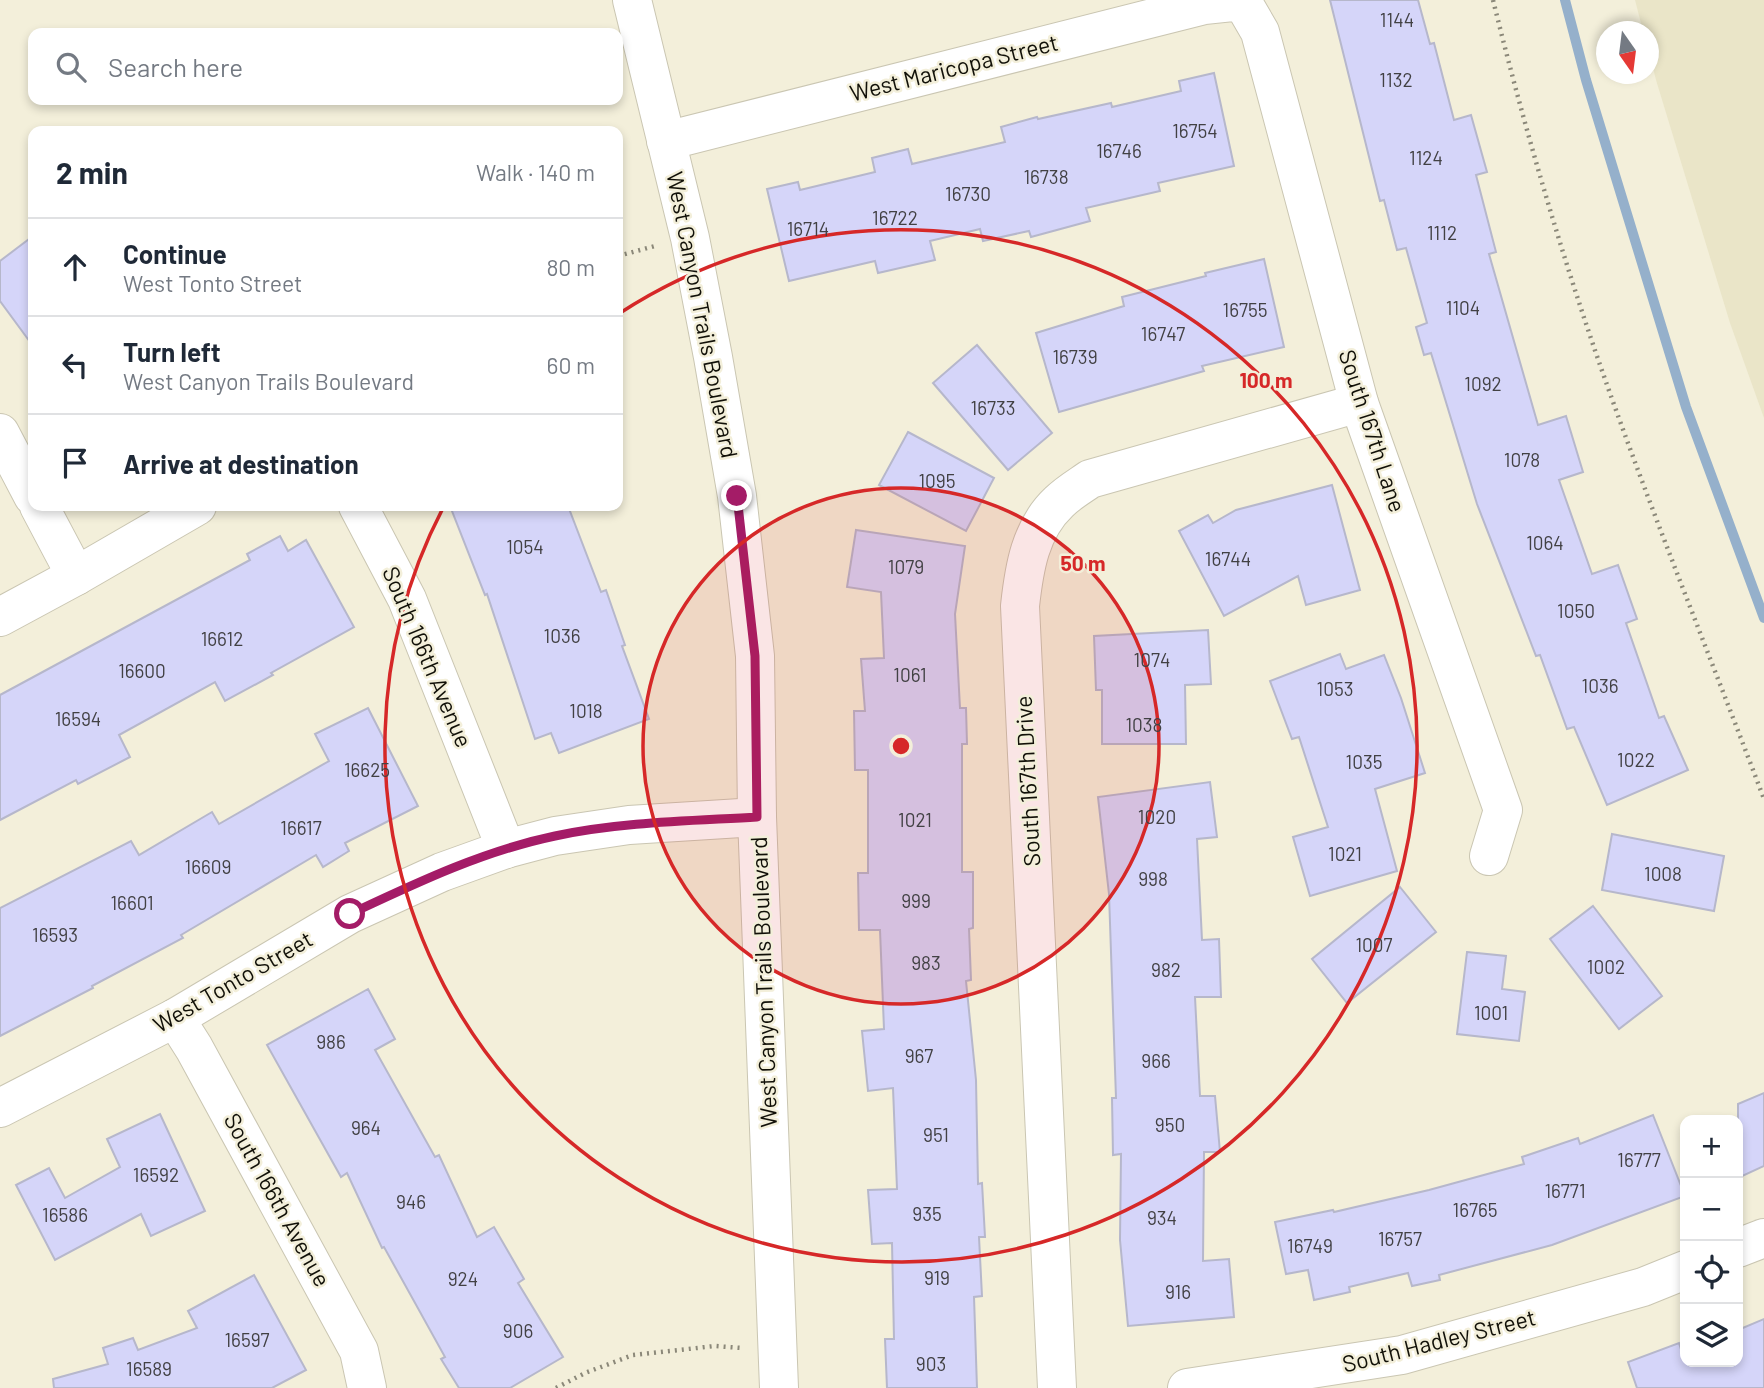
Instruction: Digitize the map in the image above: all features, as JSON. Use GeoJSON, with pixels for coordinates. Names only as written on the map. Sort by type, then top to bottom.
{"type":"FeatureCollection","features":[{"type":"Feature","properties":{"kind":"street","name":"West Canyon Trails Boulevard"},"geometry":{"type":"LineString","coordinates":[[632,0],[690,238],[737,496],[755,656],[757,817],[779,1388]]}},
{"type":"Feature","properties":{"kind":"street","name":"West Maricopa Street"},"geometry":{"type":"LineString","coordinates":[[666,141],[1204,5],[1242,1]]}},
{"type":"Feature","properties":{"kind":"street","name":"South 167th Lane"},"geometry":{"type":"LineString","coordinates":[[1242,1],[1260,32],[1359,403],[1503,810],[1489,856]]}},
{"type":"Feature","properties":{"kind":"street","name":"South 167th Drive"},"geometry":{"type":"LineString","coordinates":[[1057,1388],[1020,606],[1024,566],[1042,522],[1058,502],[1090,479],[1359,403]]}},
{"type":"Feature","properties":{"kind":"street"},"geometry":{"type":"LineString","coordinates":[[0,433],[28,486]]}},
{"type":"Feature","properties":{"kind":"street"},"geometry":{"type":"LineString","coordinates":[[42,511],[76,576]]}},
{"type":"Feature","properties":{"kind":"street"},"geometry":{"type":"LineString","coordinates":[[0,617],[188,511]]}},
{"type":"Feature","properties":{"kind":"street","name":"South 166th Avenue"},"geometry":{"type":"LineString","coordinates":[[361,511],[407,599],[506,849]]}},
{"type":"Feature","properties":{"kind":"street","name":"West Tonto Street"},"geometry":{"type":"LineString","coordinates":[[0,1108],[174,1018],[350,914],[442,872],[506,849],[555,836],[629,825],[757,817]]}},
{"type":"Feature","properties":{"kind":"street","name":"South 166th Avenue"},"geometry":{"type":"LineString","coordinates":[[174,1018],[194,1048],[359,1350],[367,1388]]}},
{"type":"Feature","properties":{"kind":"street"},"geometry":{"type":"LineString","coordinates":[[1743,1246],[1764,1238]]}},
{"type":"Feature","properties":{"kind":"street","name":"South Hadley Street"},"geometry":{"type":"LineString","coordinates":[[1188,1388],[1402,1355],[1643,1287],[1680,1272]]}},
{"type":"Feature","properties":{"kind":"path"},"geometry":{"type":"LineString","coordinates":[[1493,0],[1550,208],[1598,361],[1764,799]]}},
{"type":"Feature","properties":{"kind":"path"},"geometry":{"type":"LineString","coordinates":[[556,1388],[585,1373],[633,1355],[715,1346],[778,1350]]}},
{"type":"Feature","properties":{"kind":"shaded area"},"geometry":{"type":"Polygon","coordinates":[[[1635,0],[1764,0],[1764,418],[1730,323],[1657,84],[1659,21],[1640,21],[1635,0]]]}},
{"type":"Feature","properties":{"kind":"building"},"geometry":{"type":"Polygon","coordinates":[[[1330,0],[1418,0],[1430,44],[1434,43],[1454,120],[1471,115],[1487,172],[1476,175],[1496,252],[1489,254],[1538,425],[1566,416],[1583,472],[1559,480],[1592,574],[1618,565],[1637,619],[1626,623],[1659,718],[1664,716],[1688,770],[1607,805],[1574,727],[1567,729],[1540,655],[1536,656],[1477,504],[1431,353],[1424,355],[1416,327],[1427,323],[1406,248],[1397,250],[1384,200],[1380,201],[1330,0]]]}},
{"type":"Feature","properties":{"kind":"building"},"geometry":{"type":"Polygon","coordinates":[[[1214,73],[1234,166],[1158,183],[1160,191],[1086,208],[1090,221],[1031,237],[1029,231],[983,241],[980,229],[930,241],[935,260],[878,273],[875,261],[789,281],[767,189],[798,182],[800,190],[875,172],[872,158],[908,149],[912,164],[1005,142],[1001,127],[1037,117],[1038,119],[1111,103],[1112,107],[1181,91],[1179,81],[1214,73]]]}},
{"type":"Feature","properties":{"kind":"building"},"geometry":{"type":"Polygon","coordinates":[[[28,240],[28,339],[0,301],[0,261],[28,240]]]}},
{"type":"Feature","properties":{"kind":"building"},"geometry":{"type":"Polygon","coordinates":[[[1264,259],[1284,347],[1202,366],[1204,371],[1059,412],[1036,333],[1124,306],[1122,297],[1264,259]]]}},
{"type":"Feature","properties":{"kind":"building"},"geometry":{"type":"Polygon","coordinates":[[[977,345],[1052,433],[1008,470],[933,383],[977,345]]]}},
{"type":"Feature","properties":{"kind":"building"},"geometry":{"type":"Polygon","coordinates":[[[908,432],[994,478],[966,531],[879,485],[908,432]]]}},
{"type":"Feature","properties":{"kind":"building"},"geometry":{"type":"Polygon","coordinates":[[[1332,485],[1360,590],[1306,605],[1298,576],[1224,616],[1179,531],[1208,515],[1213,523],[1236,510],[1332,485]]]}},
{"type":"Feature","properties":{"kind":"building"},"geometry":{"type":"Polygon","coordinates":[[[452,511],[570,511],[601,592],[606,590],[625,645],[622,646],[649,719],[559,753],[551,733],[535,739],[487,594],[485,595],[452,511]]]}},
{"type":"Feature","properties":{"kind":"building"},"geometry":{"type":"Polygon","coordinates":[[[856,530],[965,546],[955,614],[960,708],[966,708],[967,744],[962,744],[962,872],[973,872],[973,928],[969,929],[971,980],[966,981],[976,1080],[978,1184],[982,1183],[985,1237],[979,1237],[982,1296],[974,1297],[977,1388],[887,1388],[885,1339],[894,1339],[892,1243],[872,1244],[868,1190],[897,1189],[893,1088],[868,1091],[862,1031],[884,1029],[880,930],[859,930],[858,873],[868,873],[868,770],[855,770],[854,711],[865,711],[861,659],[884,658],[881,592],[847,587],[856,530]]]}},
{"type":"Feature","properties":{"kind":"building"},"geometry":{"type":"Polygon","coordinates":[[[280,536],[288,551],[306,540],[354,627],[225,701],[215,682],[119,735],[130,757],[78,784],[76,780],[0,820],[0,695],[250,560],[247,554],[280,536]]]}},
{"type":"Feature","properties":{"kind":"building"},"geometry":{"type":"Polygon","coordinates":[[[1208,630],[1211,684],[1185,685],[1186,744],[1102,744],[1102,690],[1096,690],[1094,636],[1208,630]]]}},
{"type":"Feature","properties":{"kind":"building"},"geometry":{"type":"Polygon","coordinates":[[[1340,654],[1346,669],[1384,655],[1425,773],[1375,789],[1397,871],[1310,896],[1293,837],[1328,827],[1299,737],[1292,739],[1270,681],[1340,654]]]}},
{"type":"Feature","properties":{"kind":"building"},"geometry":{"type":"Polygon","coordinates":[[[368,708],[418,806],[345,843],[349,851],[323,867],[316,855],[181,935],[183,938],[0,1036],[0,908],[131,841],[139,855],[212,812],[219,824],[329,761],[315,734],[368,708]]]}},
{"type":"Feature","properties":{"kind":"building"},"geometry":{"type":"Polygon","coordinates":[[[1210,782],[1217,837],[1197,839],[1202,940],[1219,939],[1221,997],[1195,997],[1200,1096],[1215,1096],[1220,1152],[1204,1152],[1203,1261],[1229,1259],[1234,1317],[1128,1326],[1120,1240],[1121,1154],[1113,1155],[1112,1098],[1116,1098],[1109,894],[1098,797],[1210,782]]]}},
{"type":"Feature","properties":{"kind":"building"},"geometry":{"type":"Polygon","coordinates":[[[1612,834],[1724,856],[1714,911],[1602,890],[1612,834]]]}},
{"type":"Feature","properties":{"kind":"building"},"geometry":{"type":"Polygon","coordinates":[[[1400,887],[1436,932],[1347,1003],[1312,959],[1400,887]]]}},
{"type":"Feature","properties":{"kind":"building"},"geometry":{"type":"Polygon","coordinates":[[[1593,906],[1662,996],[1619,1029],[1550,939],[1593,906]]]}},
{"type":"Feature","properties":{"kind":"building"},"geometry":{"type":"Polygon","coordinates":[[[1467,952],[1506,956],[1502,989],[1525,992],[1519,1041],[1457,1034],[1467,952]]]}},
{"type":"Feature","properties":{"kind":"building"},"geometry":{"type":"Polygon","coordinates":[[[368,989],[395,1039],[375,1050],[435,1157],[439,1155],[477,1237],[494,1227],[524,1279],[518,1283],[563,1357],[510,1388],[459,1388],[441,1359],[445,1357],[384,1247],[382,1248],[347,1173],[341,1177],[267,1045],[368,989]]]}},
{"type":"Feature","properties":{"kind":"building"},"geometry":{"type":"Polygon","coordinates":[[[1764,1093],[1764,1166],[1743,1176],[1743,1115],[1738,1115],[1738,1104],[1764,1093]]]}},
{"type":"Feature","properties":{"kind":"building"},"geometry":{"type":"Polygon","coordinates":[[[160,1114],[205,1211],[151,1236],[141,1214],[55,1260],[16,1185],[49,1168],[65,1198],[120,1167],[107,1139],[160,1114]]]}},
{"type":"Feature","properties":{"kind":"building"},"geometry":{"type":"Polygon","coordinates":[[[1653,1115],[1680,1183],[1680,1198],[1552,1245],[1439,1275],[1440,1280],[1412,1286],[1408,1273],[1349,1287],[1350,1292],[1314,1300],[1308,1270],[1286,1274],[1275,1222],[1333,1210],[1334,1212],[1429,1190],[1524,1164],[1522,1157],[1578,1138],[1580,1144],[1653,1115]]]}},
{"type":"Feature","properties":{"kind":"building"},"geometry":{"type":"Polygon","coordinates":[[[254,1275],[306,1370],[272,1388],[54,1388],[53,1379],[108,1364],[103,1348],[133,1338],[138,1350],[197,1328],[188,1311],[254,1275]]]}},
{"type":"Feature","properties":{"kind":"building"},"geometry":{"type":"Polygon","coordinates":[[[1764,1319],[1764,1388],[1637,1388],[1628,1362],[1679,1343],[1680,1367],[1743,1367],[1743,1328],[1764,1319]]]}},
{"type":"Feature","properties":{"kind":"waterway"},"geometry":{"type":"LineString","coordinates":[[1565,0],[1586,80],[1686,407],[1764,618]]}},
{"type":"Feature","properties":{"kind":"route"},"geometry":{"type":"LineString","coordinates":[[350,914],[442,872],[506,849],[555,836],[629,825],[757,817],[755,656],[737,496]]}}]}
